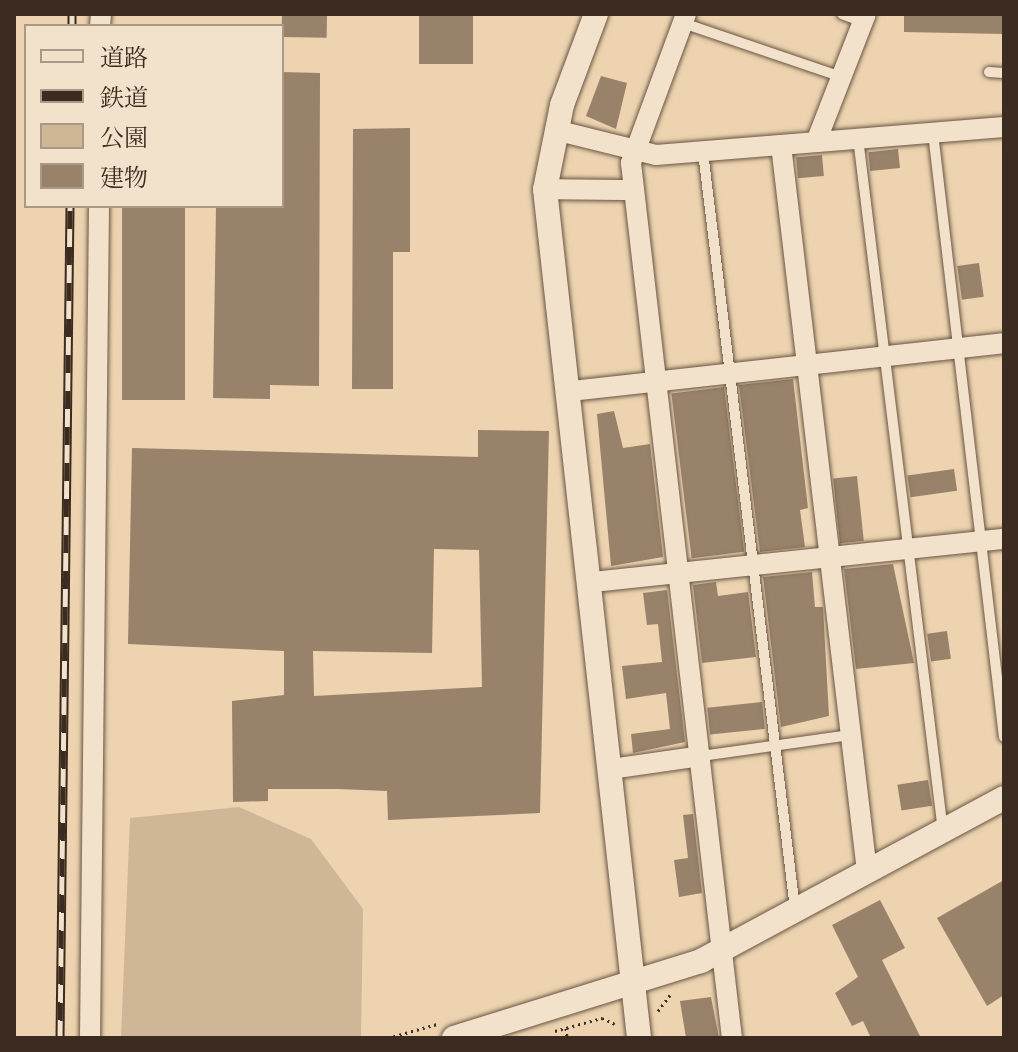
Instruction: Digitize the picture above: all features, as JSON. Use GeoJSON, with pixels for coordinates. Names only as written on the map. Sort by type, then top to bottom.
{"type":"FeatureCollection","features":[{"type":"Feature","properties":{"kind":"street"},"geometry":{"type":"LineString","coordinates":[[596,14],[555,130],[545,189],[593,582],[639,1038]]}},
{"type":"Feature","properties":{"kind":"street"},"geometry":{"type":"LineString","coordinates":[[684,18],[634,149],[633,190],[732,1038]]}},
{"type":"Feature","properties":{"kind":"street"},"geometry":{"type":"LineString","coordinates":[[816,142],[864,18]]}},
{"type":"Feature","properties":{"kind":"street"},"geometry":{"type":"LineString","coordinates":[[555,130],[634,149],[703,152],[1004,127]]}},
{"type":"Feature","properties":{"kind":"street"},"geometry":{"type":"LineString","coordinates":[[781,145],[867,872]]}},
{"type":"Feature","properties":{"kind":"street"},"geometry":{"type":"LineString","coordinates":[[545,189],[633,190]]}},
{"type":"Feature","properties":{"kind":"street"},"geometry":{"type":"LineString","coordinates":[[90,1038],[99,208]]}},
{"type":"Feature","properties":{"kind":"street"},"geometry":{"type":"LineString","coordinates":[[571,391],[1004,343]]}},
{"type":"Feature","properties":{"kind":"street"},"geometry":{"type":"LineString","coordinates":[[593,582],[1004,539]]}},
{"type":"Feature","properties":{"kind":"street"},"geometry":{"type":"LineString","coordinates":[[611,769],[701,756]]}},
{"type":"Feature","properties":{"kind":"street"},"geometry":{"type":"LineString","coordinates":[[454,1038],[633,987],[723,949],[1004,798]]}},
{"type":"Feature","properties":{"kind":"lane"},"geometry":{"type":"LineString","coordinates":[[842,14],[864,18]]}},
{"type":"Feature","properties":{"kind":"lane"},"geometry":{"type":"LineString","coordinates":[[684,18],[842,77]]}},
{"type":"Feature","properties":{"kind":"lane"},"geometry":{"type":"LineString","coordinates":[[989,72],[1004,73]]}},
{"type":"Feature","properties":{"kind":"lane"},"geometry":{"type":"LineString","coordinates":[[933,133],[1004,737]]}},
{"type":"Feature","properties":{"kind":"lane"},"geometry":{"type":"LineString","coordinates":[[858,138],[943,831]]}},
{"type":"Feature","properties":{"kind":"lane"},"geometry":{"type":"LineString","coordinates":[[703,152],[795,911]]}},
{"type":"Feature","properties":{"kind":"lane"},"geometry":{"type":"LineString","coordinates":[[701,756],[851,735]]}},
{"type":"Feature","properties":{"kind":"path"},"geometry":{"type":"LineString","coordinates":[[656,1015],[669,995]]}},
{"type":"Feature","properties":{"kind":"path"},"geometry":{"type":"LineString","coordinates":[[540,1035],[608,1019],[618,1038]]}},
{"type":"Feature","properties":{"kind":"path"},"geometry":{"type":"LineString","coordinates":[[566,1028],[567,1038]]}},
{"type":"Feature","properties":{"kind":"green space"},"geometry":{"type":"Polygon","coordinates":[[[239,807],[311,839],[363,909],[361,1037],[121,1038],[130,818],[239,807]]]}},
{"type":"Feature","properties":{"kind":"building"},"geometry":{"type":"Polygon","coordinates":[[[419,14],[473,14],[473,64],[419,64],[419,14]]]}},
{"type":"Feature","properties":{"kind":"building"},"geometry":{"type":"Polygon","coordinates":[[[1004,14],[1004,34],[904,32],[904,15],[1004,14]]]}},
{"type":"Feature","properties":{"kind":"building"},"geometry":{"type":"Polygon","coordinates":[[[282,15],[327,16],[327,38],[284,37],[282,15]]]}},
{"type":"Feature","properties":{"kind":"building"},"geometry":{"type":"Polygon","coordinates":[[[284,72],[320,73],[319,386],[270,385],[270,399],[213,398],[216,208],[284,208],[284,72]]]}},
{"type":"Feature","properties":{"kind":"building"},"geometry":{"type":"Polygon","coordinates":[[[601,76],[627,83],[616,129],[586,116],[601,76]]]}},
{"type":"Feature","properties":{"kind":"building"},"geometry":{"type":"Polygon","coordinates":[[[410,128],[410,252],[393,252],[393,389],[352,389],[353,129],[410,128]]]}},
{"type":"Feature","properties":{"kind":"building"},"geometry":{"type":"Polygon","coordinates":[[[898,149],[900,168],[870,171],[868,152],[898,149]]]}},
{"type":"Feature","properties":{"kind":"building"},"geometry":{"type":"Polygon","coordinates":[[[822,155],[824,176],[798,178],[796,157],[822,155]]]}},
{"type":"Feature","properties":{"kind":"building"},"geometry":{"type":"Polygon","coordinates":[[[122,208],[185,208],[185,400],[122,400],[122,208]]]}},
{"type":"Feature","properties":{"kind":"building"},"geometry":{"type":"Polygon","coordinates":[[[979,263],[984,297],[962,300],[957,266],[979,263]]]}},
{"type":"Feature","properties":{"kind":"building"},"geometry":{"type":"Polygon","coordinates":[[[793,379],[808,508],[800,510],[805,547],[760,552],[739,385],[793,379]]]}},
{"type":"Feature","properties":{"kind":"building"},"geometry":{"type":"Polygon","coordinates":[[[724,387],[744,552],[692,558],[671,393],[724,387]]]}},
{"type":"Feature","properties":{"kind":"building"},"geometry":{"type":"Polygon","coordinates":[[[614,411],[623,448],[650,444],[663,557],[611,566],[597,414],[614,411]]]}},
{"type":"Feature","properties":{"kind":"building"},"geometry":{"type":"Polygon","coordinates":[[[478,430],[549,431],[540,813],[388,820],[387,791],[339,789],[268,789],[268,801],[233,802],[232,701],[284,695],[284,651],[128,644],[132,448],[478,457],[478,430]],[[434,549],[432,653],[313,651],[314,696],[482,687],[479,550],[434,549]]]}},
{"type":"Feature","properties":{"kind":"building"},"geometry":{"type":"Polygon","coordinates":[[[954,469],[957,491],[911,497],[907,476],[954,469]]]}},
{"type":"Feature","properties":{"kind":"building"},"geometry":{"type":"Polygon","coordinates":[[[857,476],[864,541],[840,543],[833,479],[857,476]]]}},
{"type":"Feature","properties":{"kind":"building"},"geometry":{"type":"Polygon","coordinates":[[[893,564],[914,663],[856,669],[844,569],[893,564]]]}},
{"type":"Feature","properties":{"kind":"building"},"geometry":{"type":"Polygon","coordinates":[[[812,572],[815,607],[823,607],[829,716],[781,727],[763,577],[812,572]]]}},
{"type":"Feature","properties":{"kind":"building"},"geometry":{"type":"Polygon","coordinates":[[[716,582],[718,596],[748,592],[756,657],[702,663],[693,585],[716,582]]]}},
{"type":"Feature","properties":{"kind":"building"},"geometry":{"type":"Polygon","coordinates":[[[667,590],[685,742],[633,753],[631,734],[670,729],[666,693],[626,699],[622,666],[662,662],[658,624],[647,625],[643,593],[667,590]]]}},
{"type":"Feature","properties":{"kind":"building"},"geometry":{"type":"Polygon","coordinates":[[[947,631],[951,659],[931,662],[927,634],[947,631]]]}},
{"type":"Feature","properties":{"kind":"building"},"geometry":{"type":"Polygon","coordinates":[[[762,702],[765,729],[710,735],[707,708],[762,702]]]}},
{"type":"Feature","properties":{"kind":"building"},"geometry":{"type":"Polygon","coordinates":[[[928,780],[932,806],[901,811],[897,785],[928,780]]]}},
{"type":"Feature","properties":{"kind":"building"},"geometry":{"type":"Polygon","coordinates":[[[693,814],[702,893],[679,897],[674,860],[688,858],[683,815],[693,814]]]}},
{"type":"Feature","properties":{"kind":"building"},"geometry":{"type":"Polygon","coordinates":[[[1004,880],[1004,995],[987,1006],[937,918],[1004,880]]]}},
{"type":"Feature","properties":{"kind":"building"},"geometry":{"type":"Polygon","coordinates":[[[880,900],[905,948],[882,960],[921,1038],[871,1038],[863,1021],[852,1026],[835,993],[858,977],[832,925],[880,900]]]}},
{"type":"Feature","properties":{"kind":"building"},"geometry":{"type":"Polygon","coordinates":[[[711,997],[719,1038],[686,1038],[680,1001],[711,997]]]}},
{"type":"Feature","properties":{"kind":"railway"},"geometry":{"type":"LineString","coordinates":[[72,14],[72,24]]}},
{"type":"Feature","properties":{"kind":"railway"},"geometry":{"type":"LineString","coordinates":[[60,1038],[70,208]]}}]}
